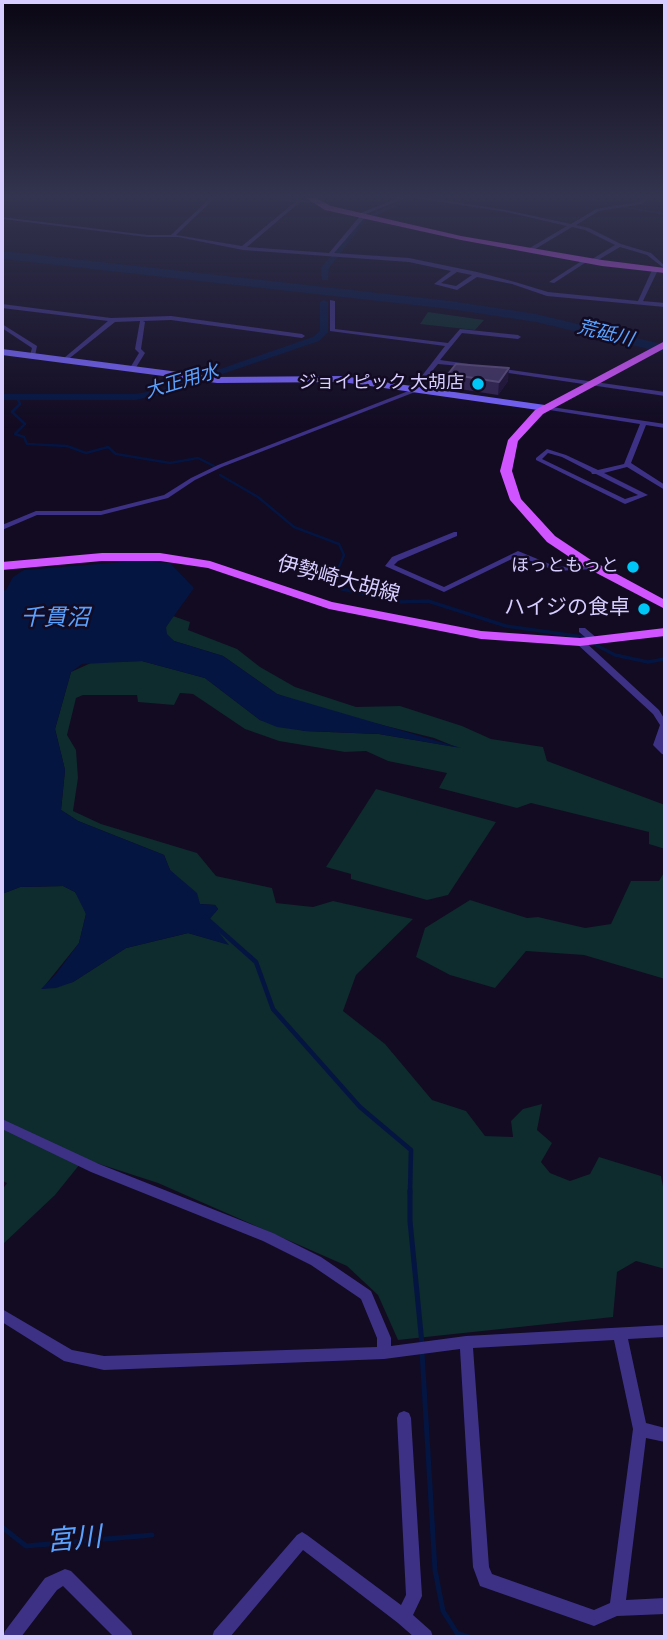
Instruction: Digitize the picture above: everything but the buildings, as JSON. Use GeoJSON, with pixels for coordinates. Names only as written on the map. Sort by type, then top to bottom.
{"type":"FeatureCollection","features":[{"type":"Feature","properties":{"kind":"main road"},"geometry":{"type":"LineString","coordinates":[[665,344],[545,408],[524,425],[511,445],[506,463],[509,484],[516,500],[536,525],[557,543],[594,567],[665,605]]}},
{"type":"Feature","properties":{"kind":"main road","name":"伊勢崎大胡線"},"geometry":{"type":"LineString","coordinates":[[2,568],[109,556],[169,558],[210,565],[348,609],[493,637],[581,636],[595,641],[665,632]]}},
{"type":"Feature","properties":{"kind":"street"},"geometry":{"type":"LineString","coordinates":[[450,274],[437,284],[457,288],[476,274]]}},
{"type":"Feature","properties":{"kind":"street"},"geometry":{"type":"LineString","coordinates":[[479,274],[547,294],[665,305]]}},
{"type":"Feature","properties":{"kind":"street"},"geometry":{"type":"LineString","coordinates":[[552,282],[565,274]]}},
{"type":"Feature","properties":{"kind":"street"},"geometry":{"type":"LineString","coordinates":[[640,303],[653,274]]}},
{"type":"Feature","properties":{"kind":"street"},"geometry":{"type":"LineString","coordinates":[[331,301],[332,330],[450,345]]}},
{"type":"Feature","properties":{"kind":"street"},"geometry":{"type":"LineString","coordinates":[[2,306],[113,320],[172,318],[303,336]]}},
{"type":"Feature","properties":{"kind":"street"},"geometry":{"type":"LineString","coordinates":[[66,359],[113,320]]}},
{"type":"Feature","properties":{"kind":"street"},"geometry":{"type":"LineString","coordinates":[[133,368],[142,353],[138,349],[142,322]]}},
{"type":"Feature","properties":{"kind":"street"},"geometry":{"type":"LineString","coordinates":[[2,326],[35,347],[33,355]]}},
{"type":"Feature","properties":{"kind":"street"},"geometry":{"type":"LineString","coordinates":[[2,528],[44,512],[101,513],[172,495],[193,479],[220,466],[416,389],[460,331],[518,337]]}},
{"type":"Feature","properties":{"kind":"street"},"geometry":{"type":"LineString","coordinates":[[2,352],[209,379],[332,379],[665,426]]}},
{"type":"Feature","properties":{"kind":"street"},"geometry":{"type":"LineString","coordinates":[[438,362],[478,368]]}},
{"type":"Feature","properties":{"kind":"street"},"geometry":{"type":"LineString","coordinates":[[492,369],[665,394]]}},
{"type":"Feature","properties":{"kind":"street"},"geometry":{"type":"LineString","coordinates":[[627,465],[644,423]]}},
{"type":"Feature","properties":{"kind":"street"},"geometry":{"type":"LineString","coordinates":[[547,451],[644,495],[625,502],[579,479],[538,457],[547,451]]}},
{"type":"Feature","properties":{"kind":"street"},"geometry":{"type":"LineString","coordinates":[[579,479],[627,465],[665,488]]}},
{"type":"Feature","properties":{"kind":"street"},"geometry":{"type":"LineString","coordinates":[[454,534],[395,559],[389,566],[444,590],[518,553],[556,569],[594,567]]}},
{"type":"Feature","properties":{"kind":"street"},"geometry":{"type":"LineString","coordinates":[[581,636],[656,712],[664,725],[658,745],[665,752]]}},
{"type":"Feature","properties":{"kind":"street"},"geometry":{"type":"LineString","coordinates":[[2,1124],[96,1168],[268,1237],[316,1261],[366,1295],[384,1338],[384,1353]]}},
{"type":"Feature","properties":{"kind":"street"},"geometry":{"type":"LineString","coordinates":[[2,1315],[69,1356],[104,1363],[384,1353],[466,1342],[665,1331]]}},
{"type":"Feature","properties":{"kind":"street"},"geometry":{"type":"LineString","coordinates":[[617,1608],[640,1429],[620,1335]]}},
{"type":"Feature","properties":{"kind":"street"},"geometry":{"type":"LineString","coordinates":[[466,1342],[481,1567],[486,1580],[594,1618],[617,1608],[665,1606]]}},
{"type":"Feature","properties":{"kind":"street"},"geometry":{"type":"LineString","coordinates":[[404,1418],[414,1596],[404,1616]]}},
{"type":"Feature","properties":{"kind":"street"},"geometry":{"type":"LineString","coordinates":[[640,1429],[665,1435]]}},
{"type":"Feature","properties":{"kind":"street"},"geometry":{"type":"LineString","coordinates":[[220,1637],[302,1540],[404,1616],[425,1637]]}},
{"type":"Feature","properties":{"kind":"street"},"geometry":{"type":"LineString","coordinates":[[10,1637],[51,1584],[65,1577],[125,1637]]}},
{"type":"Feature","properties":{"kind":"green space"},"geometry":{"type":"Polygon","coordinates":[[[428,312],[484,320],[475,330],[420,324],[428,312]]]}},
{"type":"Feature","properties":{"kind":"green space"},"geometry":{"type":"Polygon","coordinates":[[[173,616],[190,622],[188,630],[237,649],[260,667],[295,687],[356,707],[400,706],[462,726],[491,739],[543,747],[547,761],[665,805],[665,849],[649,844],[649,832],[531,803],[517,808],[439,788],[447,773],[388,761],[366,751],[345,752],[279,741],[245,729],[193,694],[180,693],[174,705],[138,702],[137,695],[83,695],[76,698],[67,735],[76,750],[78,778],[73,811],[101,824],[197,853],[216,876],[272,888],[276,903],[313,907],[333,901],[413,919],[356,975],[343,1011],[385,1044],[432,1100],[466,1111],[485,1136],[513,1137],[511,1121],[523,1109],[542,1104],[537,1130],[552,1143],[541,1162],[550,1173],[570,1181],[590,1174],[599,1157],[661,1176],[665,1197],[665,1269],[636,1261],[617,1272],[613,1317],[398,1340],[378,1295],[347,1266],[158,1183],[84,1159],[55,1195],[2,1245],[2,1190],[7,1183],[2,1181],[2,894],[20,887],[63,886],[75,892],[82,902],[86,914],[79,943],[42,989],[73,982],[126,948],[188,933],[227,944],[208,920],[218,909],[215,905],[200,904],[170,870],[164,855],[78,821],[61,810],[65,770],[55,729],[71,672],[93,662],[142,661],[205,678],[260,720],[305,731],[379,734],[456,747],[434,738],[322,710],[277,694],[223,656],[174,641],[166,634],[166,627],[173,616]]]}},
{"type":"Feature","properties":{"kind":"green space"},"geometry":{"type":"Polygon","coordinates":[[[376,789],[496,822],[448,895],[427,900],[351,879],[351,874],[326,867],[376,789]]]}},
{"type":"Feature","properties":{"kind":"green space"},"geometry":{"type":"Polygon","coordinates":[[[665,871],[665,979],[584,955],[526,951],[495,988],[450,975],[416,957],[425,928],[470,900],[527,918],[538,917],[585,928],[611,924],[631,881],[659,881],[665,871]]]}},
{"type":"Feature","properties":{"kind":"water","name":"千貫沼"},"geometry":{"type":"Polygon","coordinates":[[[136,561],[170,563],[194,588],[166,627],[167,634],[174,641],[223,656],[277,694],[461,748],[379,734],[277,727],[260,720],[205,678],[142,661],[82,664],[71,672],[55,729],[65,770],[61,810],[78,821],[164,855],[170,870],[197,893],[200,904],[215,905],[218,909],[209,920],[229,945],[188,933],[126,948],[73,982],[56,988],[41,989],[79,943],[86,914],[75,892],[63,886],[20,887],[2,894],[2,591],[6,590],[13,577],[24,570],[136,561]]]}},
{"type":"Feature","properties":{"kind":"waterway","name":"荒砥川"},"geometry":{"type":"LineString","coordinates":[[177,274],[450,305],[536,318],[665,349]]}},
{"type":"Feature","properties":{"kind":"waterway","name":"大正用水"},"geometry":{"type":"LineString","coordinates":[[2,397],[135,397],[161,392],[316,339],[324,332],[324,302]]}},
{"type":"Feature","properties":{"kind":"waterway"},"geometry":{"type":"LineString","coordinates":[[17,397],[20,404],[12,412],[25,424],[15,434],[24,437],[27,444],[67,446],[86,453],[108,447],[116,454],[170,463],[198,458],[214,466]]}},
{"type":"Feature","properties":{"kind":"waterway"},"geometry":{"type":"LineString","coordinates":[[220,475],[258,497],[294,527],[339,544],[344,555],[336,574]]}},
{"type":"Feature","properties":{"kind":"waterway"},"geometry":{"type":"LineString","coordinates":[[337,572],[336,585],[342,589],[401,602],[428,601],[506,626],[583,637]]}},
{"type":"Feature","properties":{"kind":"waterway"},"geometry":{"type":"LineString","coordinates":[[596,645],[615,655],[648,662],[665,659]]}},
{"type":"Feature","properties":{"kind":"waterway"},"geometry":{"type":"LineString","coordinates":[[205,917],[256,962],[273,1009],[360,1107],[411,1150],[410,1193]]}},
{"type":"Feature","properties":{"kind":"waterway"},"geometry":{"type":"LineString","coordinates":[[410,1193],[410,1221],[422,1344]]}},
{"type":"Feature","properties":{"kind":"waterway"},"geometry":{"type":"LineString","coordinates":[[422,1352],[435,1570],[443,1611],[457,1633],[469,1637]]}},
{"type":"Feature","properties":{"kind":"waterway","name":"宮川"},"geometry":{"type":"LineString","coordinates":[[2,1527],[26,1546],[152,1535]]}},
{"type":"Feature","properties":{"kind":"place","name":"ジョイピック 大胡店"},"geometry":{"type":"Point","coordinates":[478,384]}},
{"type":"Feature","properties":{"kind":"place","name":"ほっともっと"},"geometry":{"type":"Point","coordinates":[633,567]}},
{"type":"Feature","properties":{"kind":"place","name":"ハイジの食卓"},"geometry":{"type":"Point","coordinates":[644,609]}}]}
